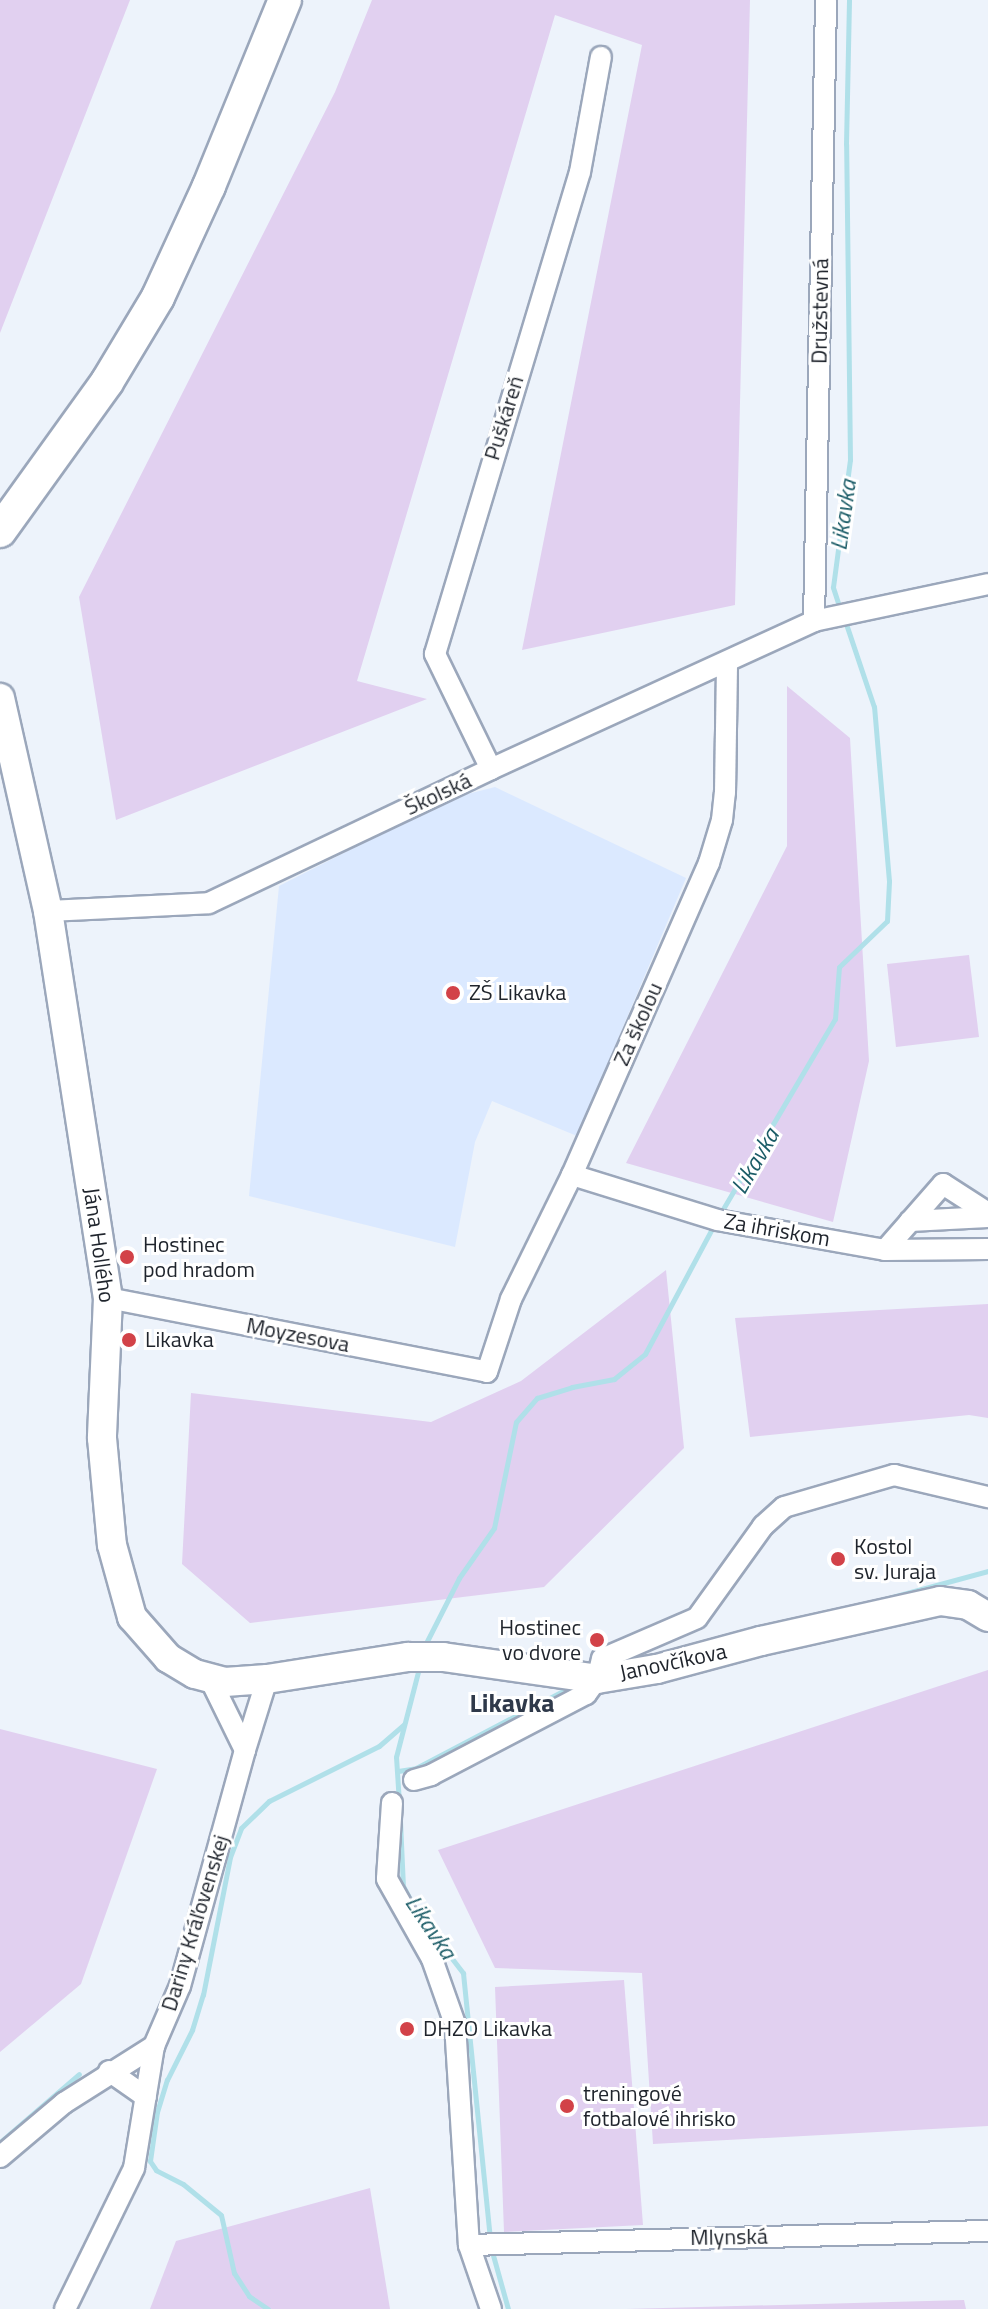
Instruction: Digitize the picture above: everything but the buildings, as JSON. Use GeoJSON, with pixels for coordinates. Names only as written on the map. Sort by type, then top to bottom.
{"type":"FeatureCollection","features":[{"type":"Feature","properties":{"kind":"main road"},"geometry":{"type":"LineString","coordinates":[[0,531],[107,382],[158,297],[203,198],[285,0]]}},
{"type":"Feature","properties":{"kind":"street","name":"Družstevná"},"geometry":{"type":"LineString","coordinates":[[814,621],[826,0]]}},
{"type":"Feature","properties":{"kind":"street","name":"Puškáreň"},"geometry":{"type":"LineString","coordinates":[[491,769],[435,654],[580,172],[601,57]]}},
{"type":"Feature","properties":{"kind":"street","name":"Školská"},"geometry":{"type":"LineString","coordinates":[[48,911],[209,903],[814,621],[988,584]]}},
{"type":"Feature","properties":{"kind":"street","name":"Za školou"},"geometry":{"type":"LineString","coordinates":[[487,1372],[511,1299],[572,1175],[709,863],[722,820],[727,662]]}},
{"type":"Feature","properties":{"kind":"street","name":"Jána Hollého"},"geometry":{"type":"LineString","coordinates":[[0,698],[48,911],[108,1298],[102,1438],[112,1545],[119,1578],[132,1617],[147,1637],[180,1666],[210,1679]]}},
{"type":"Feature","properties":{"kind":"street","name":"Za ihriskom"},"geometry":{"type":"LineString","coordinates":[[572,1175],[717,1220],[885,1250],[988,1249]]}},
{"type":"Feature","properties":{"kind":"street"},"geometry":{"type":"LineString","coordinates":[[885,1250],[943,1184],[988,1215]]}},
{"type":"Feature","properties":{"kind":"street"},"geometry":{"type":"LineString","coordinates":[[910,1221],[988,1215]]}},
{"type":"Feature","properties":{"kind":"street","name":"Moyzesova"},"geometry":{"type":"LineString","coordinates":[[108,1298],[487,1372]]}},
{"type":"Feature","properties":{"kind":"street"},"geometry":{"type":"LineString","coordinates":[[414,1780],[431,1775],[586,1694],[597,1679],[602,1659],[697,1618],[763,1526],[784,1507],[894,1475],[988,1497]]}},
{"type":"Feature","properties":{"kind":"street","name":"Janovčíkova"},"geometry":{"type":"LineString","coordinates":[[210,1679],[240,1682],[408,1657],[439,1657],[597,1679],[657,1669],[761,1641],[940,1601],[985,1610]]}},
{"type":"Feature","properties":{"kind":"street"},"geometry":{"type":"LineString","coordinates":[[210,1679],[245,1750]]}},
{"type":"Feature","properties":{"kind":"street"},"geometry":{"type":"LineString","coordinates":[[245,1750],[267,1679]]}},
{"type":"Feature","properties":{"kind":"street","name":"Dariny Kráľovenskej"},"geometry":{"type":"LineString","coordinates":[[65,2309],[134,2168],[154,2046],[180,1986],[245,1750]]}},
{"type":"Feature","properties":{"kind":"street"},"geometry":{"type":"LineString","coordinates":[[392,1803],[387,1879],[432,1959],[455,2024],[491,2309]]}},
{"type":"Feature","properties":{"kind":"street"},"geometry":{"type":"LineString","coordinates":[[0,2157],[64,2103],[109,2071],[154,2046]]}},
{"type":"Feature","properties":{"kind":"street"},"geometry":{"type":"LineString","coordinates":[[109,2071],[146,2097]]}},
{"type":"Feature","properties":{"kind":"street","name":"Mlynská"},"geometry":{"type":"LineString","coordinates":[[483,2244],[988,2231]]}},
{"type":"Feature","properties":{"kind":"shaded area"},"geometry":{"type":"Polygon","coordinates":[[[0,0],[130,0],[0,333],[0,0]]]}},
{"type":"Feature","properties":{"kind":"shaded area"},"geometry":{"type":"Polygon","coordinates":[[[372,0],[750,0],[735,605],[522,650],[642,45],[555,15],[357,681],[427,699],[116,820],[79,597],[335,92],[372,0]]]}},
{"type":"Feature","properties":{"kind":"shaded area"},"geometry":{"type":"Polygon","coordinates":[[[787,686],[850,738],[869,1061],[833,1222],[626,1163],[787,846],[787,686]]]}},
{"type":"Feature","properties":{"kind":"shaded area","name":"ZŠ Likavka"},"geometry":{"type":"Polygon","coordinates":[[[495,787],[686,878],[577,1136],[492,1101],[475,1142],[455,1247],[249,1196],[279,886],[452,798],[495,787]]]}},
{"type":"Feature","properties":{"kind":"shaded area"},"geometry":{"type":"Polygon","coordinates":[[[969,955],[979,1037],[896,1047],[887,964],[969,955]]]}},
{"type":"Feature","properties":{"kind":"shaded area"},"geometry":{"type":"Polygon","coordinates":[[[666,1270],[684,1448],[544,1587],[250,1623],[182,1564],[191,1393],[431,1422],[521,1381],[666,1270]]]}},
{"type":"Feature","properties":{"kind":"shaded area"},"geometry":{"type":"Polygon","coordinates":[[[988,1304],[988,1418],[969,1415],[750,1437],[735,1318],[988,1304]]]}},
{"type":"Feature","properties":{"kind":"shaded area"},"geometry":{"type":"Polygon","coordinates":[[[988,1670],[988,2126],[653,2144],[642,1973],[495,1968],[438,1850],[988,1670]]]}},
{"type":"Feature","properties":{"kind":"shaded area"},"geometry":{"type":"Polygon","coordinates":[[[0,1729],[157,1769],[81,1984],[0,2052],[0,1729]]]}},
{"type":"Feature","properties":{"kind":"shaded area","name":"treningové fotbalové ihrisko"},"geometry":{"type":"Polygon","coordinates":[[[624,1980],[643,2225],[504,2232],[495,1987],[624,1980]]]}},
{"type":"Feature","properties":{"kind":"shaded area"},"geometry":{"type":"Polygon","coordinates":[[[370,2188],[390,2309],[150,2309],[176,2241],[370,2188]]]}},
{"type":"Feature","properties":{"kind":"shaded area"},"geometry":{"type":"Polygon","coordinates":[[[964,2300],[966,2309],[626,2309],[964,2300]]]}},
{"type":"Feature","properties":{"kind":"waterway","name":"Likavka"},"geometry":{"type":"LineString","coordinates":[[840,609],[833,587],[850,460],[846,144],[849,0]]}},
{"type":"Feature","properties":{"kind":"waterway","name":"Likavka"},"geometry":{"type":"LineString","coordinates":[[720,1214],[835,1019],[839,967],[887,921],[889,881],[874,707],[844,618]]}},
{"type":"Feature","properties":{"kind":"waterway","name":"Likavka"},"geometry":{"type":"LineString","coordinates":[[424,1647],[459,1578],[494,1528],[516,1422],[537,1398],[614,1379],[645,1354],[715,1223]]}},
{"type":"Feature","properties":{"kind":"waterway"},"geometry":{"type":"LineString","coordinates":[[881,1600],[988,1571]]}},
{"type":"Feature","properties":{"kind":"waterway","name":"Likavka"},"geometry":{"type":"LineString","coordinates":[[399,1803],[396,1757],[419,1668]]}},
{"type":"Feature","properties":{"kind":"waterway"},"geometry":{"type":"LineString","coordinates":[[398,1771],[416,1768],[570,1687]]}},
{"type":"Feature","properties":{"kind":"waterway"},"geometry":{"type":"LineString","coordinates":[[268,2309],[249,2296],[234,2273],[221,2215],[183,2184],[156,2170],[150,2161],[157,2112],[167,2080],[192,2030],[203,1995],[230,1857],[241,1828],[269,1801],[379,1746],[404,1724]]}},
{"type":"Feature","properties":{"kind":"waterway","name":"Likavka"},"geometry":{"type":"LineString","coordinates":[[400,1821],[403,1886],[411,1901]]}},
{"type":"Feature","properties":{"kind":"waterway","name":"Likavka"},"geometry":{"type":"LineString","coordinates":[[417,1913],[463,1973],[490,2239]]}},
{"type":"Feature","properties":{"kind":"waterway"},"geometry":{"type":"LineString","coordinates":[[0,2142],[79,2074]]}},
{"type":"Feature","properties":{"kind":"waterway","name":"Likavka"},"geometry":{"type":"LineString","coordinates":[[491,2248],[508,2309]]}},
{"type":"Feature","properties":{"kind":"place","name":"ZŠ Likavka"},"geometry":{"type":"Point","coordinates":[453,993]}},
{"type":"Feature","properties":{"kind":"place","name":"Hostinec pod hradom"},"geometry":{"type":"Point","coordinates":[127,1257]}},
{"type":"Feature","properties":{"kind":"place","name":"Likavka"},"geometry":{"type":"Point","coordinates":[129,1340]}},
{"type":"Feature","properties":{"kind":"place","name":"Kostol sv. Juraja"},"geometry":{"type":"Point","coordinates":[838,1559]}},
{"type":"Feature","properties":{"kind":"place","name":"Hostinec vo dvore"},"geometry":{"type":"Point","coordinates":[597,1640]}},
{"type":"Feature","properties":{"kind":"place","name":"DHZO Likavka"},"geometry":{"type":"Point","coordinates":[407,2029]}},
{"type":"Feature","properties":{"kind":"place","name":"treningové fotbalové ihrisko"},"geometry":{"type":"Point","coordinates":[567,2106]}},
{"type":"Feature","properties":{"kind":"district","name":"Likavka"},"geometry":{"type":"Point","coordinates":[512,1703]}}]}
